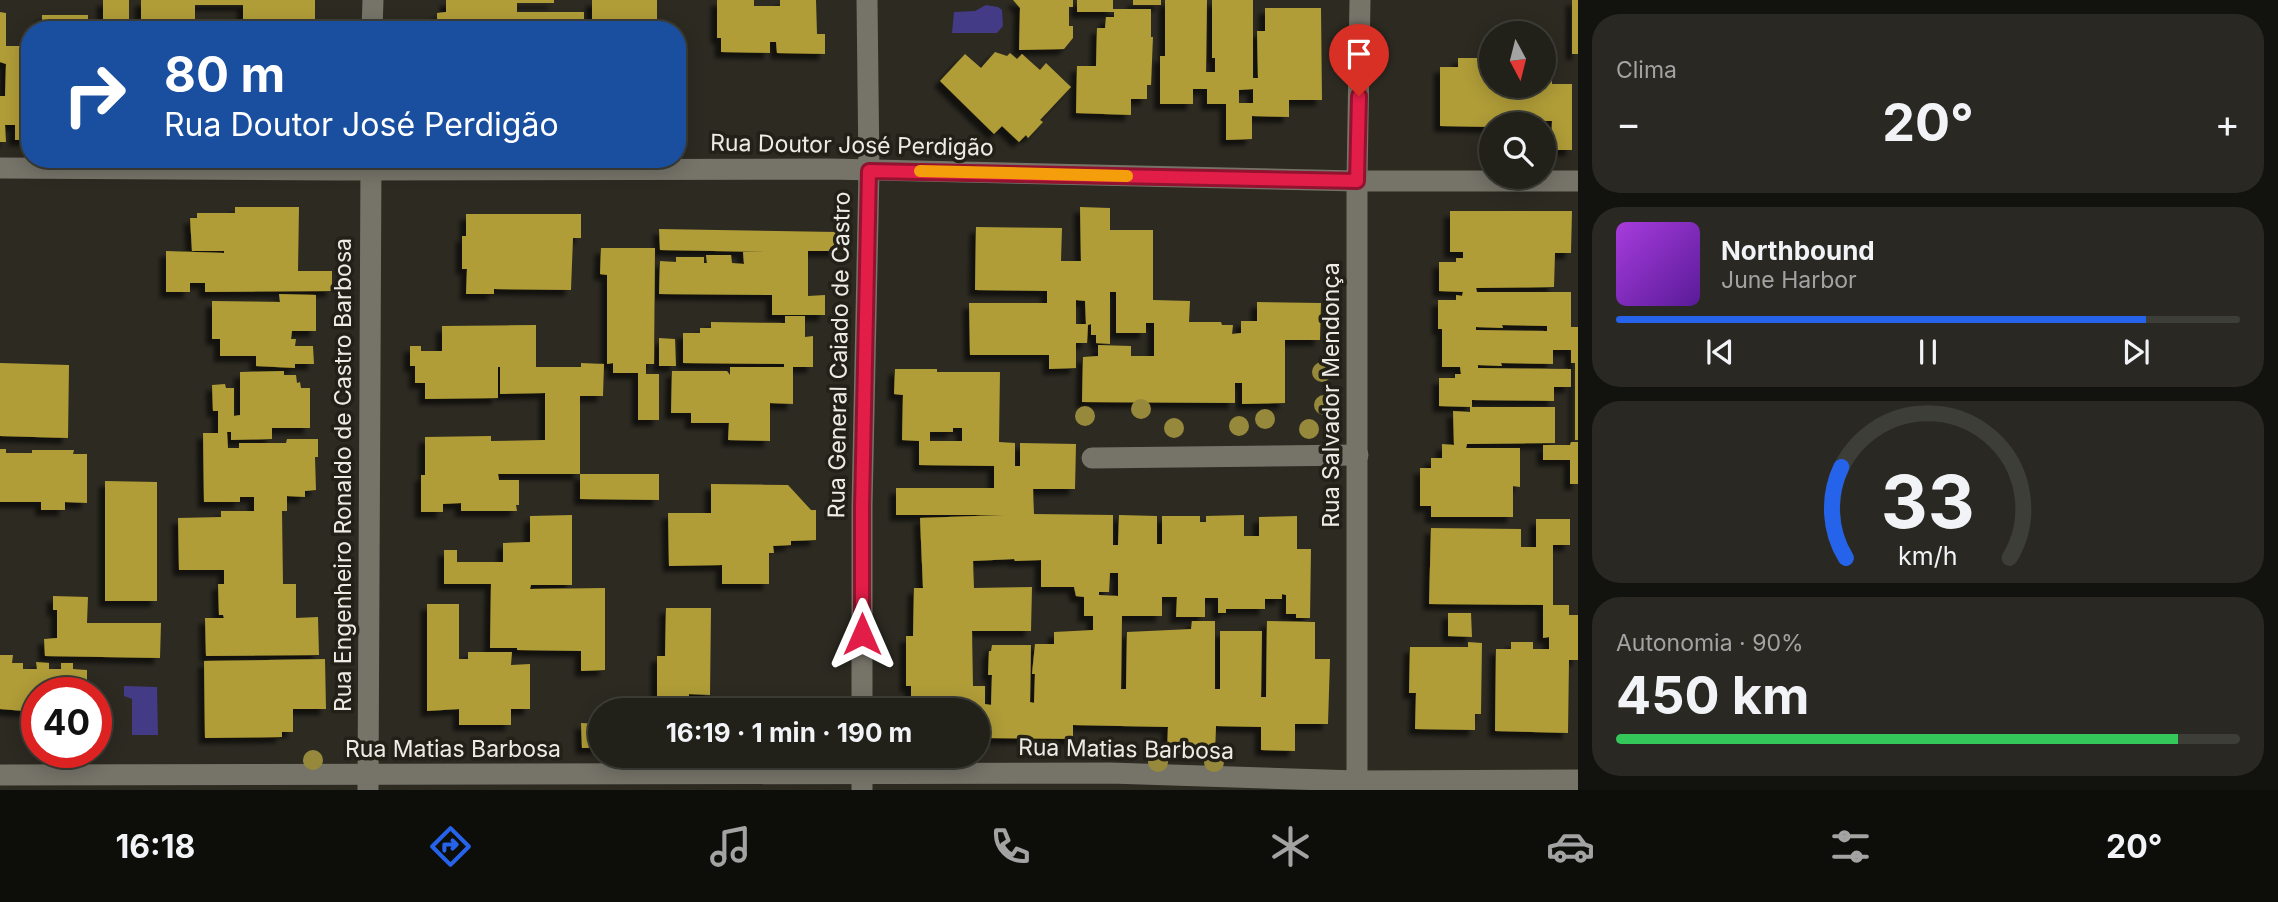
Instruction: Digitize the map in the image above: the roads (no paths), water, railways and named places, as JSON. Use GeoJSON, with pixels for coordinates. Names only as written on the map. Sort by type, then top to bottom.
{"type":"FeatureCollection","features":[{"type":"Feature","properties":{"kind":"street"},"geometry":{"type":"LineString","coordinates":[[372,21],[373,0]]}},
{"type":"Feature","properties":{"kind":"street","name":"Rua General Caiado de Castro"},"geometry":{"type":"LineString","coordinates":[[862,698],[862,507],[869,171],[867,0]]}},
{"type":"Feature","properties":{"kind":"street","name":"Rua Salvador Mendonça"},"geometry":{"type":"LineString","coordinates":[[1357,785],[1357,181],[1360,0]]}},
{"type":"Feature","properties":{"kind":"street","name":"Rua Doutor José Perdigão"},"geometry":{"type":"LineString","coordinates":[[686,167],[1357,181],[1578,181]]}},
{"type":"Feature","properties":{"kind":"street","name":"Rua Doutor José Perdigão"},"geometry":{"type":"LineString","coordinates":[[0,168],[21,168]]}},
{"type":"Feature","properties":{"kind":"street","name":"Rua Engenheiro Ronaldo de Castro Barbosa"},"geometry":{"type":"LineString","coordinates":[[368,783],[371,168]]}},
{"type":"Feature","properties":{"kind":"street"},"geometry":{"type":"LineString","coordinates":[[1092,458],[1358,455]]}},
{"type":"Feature","properties":{"kind":"street","name":"Rua Matias Barbosa"},"geometry":{"type":"LineString","coordinates":[[0,775],[368,783],[862,773],[1110,773],[1357,785],[1578,780]]}}]}
